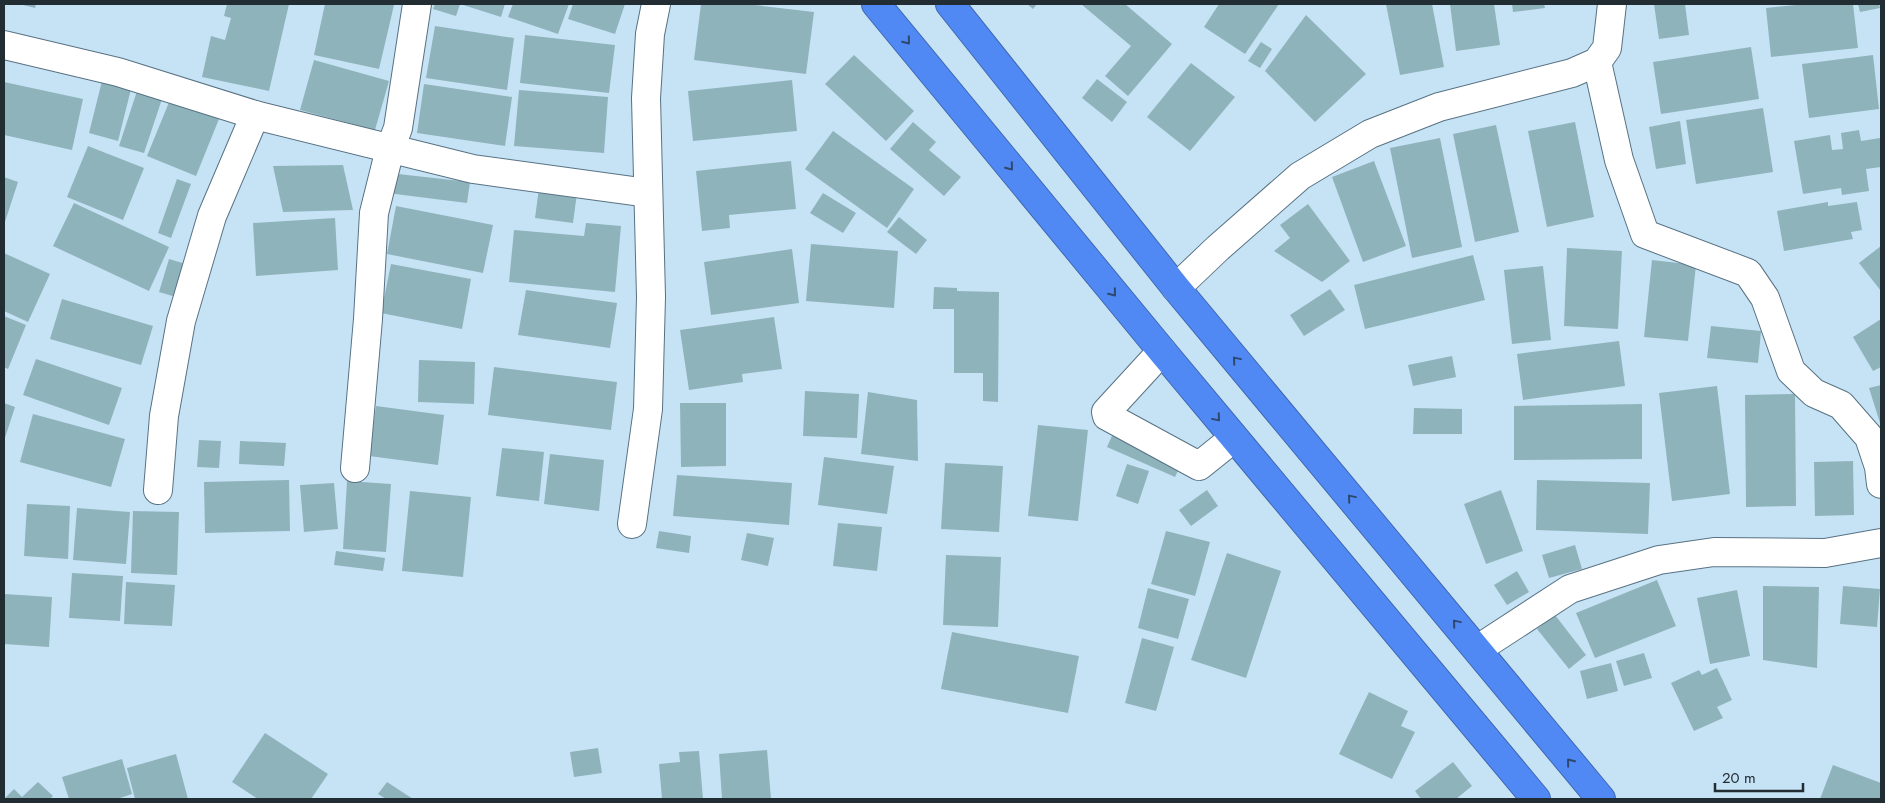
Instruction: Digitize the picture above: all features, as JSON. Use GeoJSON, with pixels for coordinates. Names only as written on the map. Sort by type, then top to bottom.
{"type":"FeatureCollection","features":[{"type":"Feature","properties":{"kind":"highway"},"geometry":{"type":"LineString","coordinates":[[876,4],[1162,352],[1536,799]]}},
{"type":"Feature","properties":{"kind":"highway"},"geometry":{"type":"LineString","coordinates":[[950,4],[1176,288],[1601,799]]}},
{"type":"Feature","properties":{"kind":"street"},"geometry":{"type":"LineString","coordinates":[[355,468],[368,319],[374,213],[390,149],[398,128],[417,4]]}},
{"type":"Feature","properties":{"kind":"street"},"geometry":{"type":"LineString","coordinates":[[632,524],[648,409],[651,297],[646,98],[650,34],[656,4]]}},
{"type":"Feature","properties":{"kind":"street"},"geometry":{"type":"LineString","coordinates":[[1176,288],[1218,248],[1300,176],[1370,134],[1438,107],[1572,73],[1597,62],[1607,48],[1612,4]]}},
{"type":"Feature","properties":{"kind":"street"},"geometry":{"type":"LineString","coordinates":[[4,45],[118,72],[255,116],[473,169],[648,193]]}},
{"type":"Feature","properties":{"kind":"street"},"geometry":{"type":"LineString","coordinates":[[1597,62],[1618,160],[1645,234],[1748,273],[1765,298],[1791,371],[1814,393],[1841,405],[1869,437],[1879,468],[1881,484]]}},
{"type":"Feature","properties":{"kind":"street"},"geometry":{"type":"LineString","coordinates":[[158,490],[164,416],[181,321],[212,216],[255,116]]}},
{"type":"Feature","properties":{"kind":"street"},"geometry":{"type":"LineString","coordinates":[[1162,352],[1106,412],[1107,416],[1199,466],[1234,438]]}},
{"type":"Feature","properties":{"kind":"street"},"geometry":{"type":"LineString","coordinates":[[1478,649],[1570,589],[1658,560],[1714,552],[1824,553],[1881,542]]}},
{"type":"Feature","properties":{"kind":"building"},"geometry":{"type":"Polygon","coordinates":[[[19,4],[36,4],[35,8],[19,4]]]}},
{"type":"Feature","properties":{"kind":"building"},"geometry":{"type":"Polygon","coordinates":[[[227,4],[289,4],[269,91],[202,77],[211,36],[225,40],[231,18],[224,16],[227,4]]]}},
{"type":"Feature","properties":{"kind":"building"},"geometry":{"type":"Polygon","coordinates":[[[325,4],[394,5],[379,69],[314,55],[325,4]]]}},
{"type":"Feature","properties":{"kind":"building"},"geometry":{"type":"Polygon","coordinates":[[[435,4],[460,4],[456,16],[433,9],[435,4]]]}},
{"type":"Feature","properties":{"kind":"building"},"geometry":{"type":"Polygon","coordinates":[[[460,4],[505,4],[501,17],[460,4]]]}},
{"type":"Feature","properties":{"kind":"building"},"geometry":{"type":"Polygon","coordinates":[[[513,4],[569,4],[558,34],[508,17],[513,4]]]}},
{"type":"Feature","properties":{"kind":"building"},"geometry":{"type":"Polygon","coordinates":[[[573,4],[625,4],[615,34],[568,19],[573,4]]]}},
{"type":"Feature","properties":{"kind":"building"},"geometry":{"type":"Polygon","coordinates":[[[701,4],[746,4],[814,12],[806,74],[694,60],[701,4]]]}},
{"type":"Feature","properties":{"kind":"building"},"geometry":{"type":"Polygon","coordinates":[[[1027,4],[1037,4],[1033,9],[1027,4]]]}},
{"type":"Feature","properties":{"kind":"building"},"geometry":{"type":"Polygon","coordinates":[[[1081,4],[1125,4],[1172,44],[1128,96],[1105,76],[1131,46],[1081,4]]]}},
{"type":"Feature","properties":{"kind":"building"},"geometry":{"type":"Polygon","coordinates":[[[1219,4],[1279,4],[1245,54],[1204,27],[1219,4]]]}},
{"type":"Feature","properties":{"kind":"building"},"geometry":{"type":"Polygon","coordinates":[[[1386,4],[1432,4],[1444,67],[1400,75],[1386,4]]]}},
{"type":"Feature","properties":{"kind":"building"},"geometry":{"type":"Polygon","coordinates":[[[1450,4],[1494,4],[1500,45],[1456,51],[1450,4]]]}},
{"type":"Feature","properties":{"kind":"building"},"geometry":{"type":"Polygon","coordinates":[[[1512,4],[1544,4],[1545,8],[1513,12],[1512,4]]]}},
{"type":"Feature","properties":{"kind":"building"},"geometry":{"type":"Polygon","coordinates":[[[1654,4],[1685,4],[1689,35],[1659,39],[1654,4]]]}},
{"type":"Feature","properties":{"kind":"building"},"geometry":{"type":"Polygon","coordinates":[[[1806,4],[1853,4],[1858,48],[1771,57],[1766,8],[1806,4]]]}},
{"type":"Feature","properties":{"kind":"building"},"geometry":{"type":"Polygon","coordinates":[[[1858,4],[1879,4],[1880,8],[1860,12],[1858,4]]]}},
{"type":"Feature","properties":{"kind":"building"},"geometry":{"type":"Polygon","coordinates":[[[1306,15],[1366,74],[1315,122],[1265,71],[1306,15]]]}},
{"type":"Feature","properties":{"kind":"building"},"geometry":{"type":"Polygon","coordinates":[[[435,26],[514,38],[507,90],[426,78],[435,26]]]}},
{"type":"Feature","properties":{"kind":"building"},"geometry":{"type":"Polygon","coordinates":[[[525,35],[615,45],[609,93],[520,83],[525,35]]]}},
{"type":"Feature","properties":{"kind":"building"},"geometry":{"type":"Polygon","coordinates":[[[1261,42],[1272,49],[1260,68],[1248,61],[1261,42]]]}},
{"type":"Feature","properties":{"kind":"building"},"geometry":{"type":"Polygon","coordinates":[[[1751,47],[1759,99],[1661,114],[1653,62],[1751,47]]]}},
{"type":"Feature","properties":{"kind":"building"},"geometry":{"type":"Polygon","coordinates":[[[854,55],[914,111],[886,141],[825,84],[854,55]]]}},
{"type":"Feature","properties":{"kind":"building"},"geometry":{"type":"Polygon","coordinates":[[[1873,55],[1879,109],[1809,118],[1802,64],[1873,55]]]}},
{"type":"Feature","properties":{"kind":"building"},"geometry":{"type":"Polygon","coordinates":[[[314,60],[389,81],[375,130],[300,110],[314,60]]]}},
{"type":"Feature","properties":{"kind":"building"},"geometry":{"type":"Polygon","coordinates":[[[1191,63],[1235,97],[1190,151],[1147,117],[1191,63]]]}},
{"type":"Feature","properties":{"kind":"building"},"geometry":{"type":"Polygon","coordinates":[[[103,77],[132,85],[118,141],[89,133],[103,77]]]}},
{"type":"Feature","properties":{"kind":"building"},"geometry":{"type":"Polygon","coordinates":[[[1097,79],[1127,102],[1112,122],[1082,98],[1097,79]]]}},
{"type":"Feature","properties":{"kind":"building"},"geometry":{"type":"Polygon","coordinates":[[[792,80],[797,131],[693,141],[688,91],[792,80]]]}},
{"type":"Feature","properties":{"kind":"building"},"geometry":{"type":"Polygon","coordinates":[[[4,82],[83,99],[72,150],[4,135],[4,82]]]}},
{"type":"Feature","properties":{"kind":"building"},"geometry":{"type":"Polygon","coordinates":[[[424,84],[512,97],[505,146],[417,133],[424,84]]]}},
{"type":"Feature","properties":{"kind":"building"},"geometry":{"type":"Polygon","coordinates":[[[139,85],[164,93],[144,153],[119,146],[139,85]]]}},
{"type":"Feature","properties":{"kind":"building"},"geometry":{"type":"Polygon","coordinates":[[[519,90],[608,97],[604,153],[514,146],[519,90]]]}},
{"type":"Feature","properties":{"kind":"building"},"geometry":{"type":"Polygon","coordinates":[[[172,95],[221,114],[196,176],[147,156],[172,95]]]}},
{"type":"Feature","properties":{"kind":"building"},"geometry":{"type":"Polygon","coordinates":[[[1763,108],[1773,172],[1696,184],[1686,120],[1763,108]]]}},
{"type":"Feature","properties":{"kind":"building"},"geometry":{"type":"Polygon","coordinates":[[[1680,121],[1686,164],[1656,169],[1649,127],[1680,121]]]}},
{"type":"Feature","properties":{"kind":"building"},"geometry":{"type":"Polygon","coordinates":[[[913,122],[936,142],[929,150],[961,177],[944,196],[890,149],[913,122]]]}},
{"type":"Feature","properties":{"kind":"building"},"geometry":{"type":"Polygon","coordinates":[[[1575,122],[1594,217],[1547,227],[1528,131],[1575,122]]]}},
{"type":"Feature","properties":{"kind":"building"},"geometry":{"type":"Polygon","coordinates":[[[1496,125],[1519,232],[1475,242],[1453,134],[1496,125]]]}},
{"type":"Feature","properties":{"kind":"building"},"geometry":{"type":"Polygon","coordinates":[[[1859,130],[1861,141],[1880,138],[1881,167],[1866,169],[1869,191],[1842,195],[1841,188],[1803,194],[1794,141],[1830,135],[1832,150],[1843,149],[1841,133],[1859,130]]]}},
{"type":"Feature","properties":{"kind":"building"},"geometry":{"type":"Polygon","coordinates":[[[833,131],[914,189],[887,228],[805,169],[833,131]]]}},
{"type":"Feature","properties":{"kind":"building"},"geometry":{"type":"Polygon","coordinates":[[[1440,138],[1462,247],[1412,258],[1390,148],[1440,138]]]}},
{"type":"Feature","properties":{"kind":"building"},"geometry":{"type":"Polygon","coordinates":[[[88,146],[144,168],[123,220],[67,197],[88,146]]]}},
{"type":"Feature","properties":{"kind":"building"},"geometry":{"type":"Polygon","coordinates":[[[791,161],[796,209],[729,215],[730,228],[702,231],[696,171],[791,161]]]}},
{"type":"Feature","properties":{"kind":"building"},"geometry":{"type":"Polygon","coordinates":[[[1374,161],[1406,246],[1363,262],[1332,177],[1374,161]]]}},
{"type":"Feature","properties":{"kind":"building"},"geometry":{"type":"Polygon","coordinates":[[[343,165],[353,210],[283,212],[273,166],[343,165]]]}},
{"type":"Feature","properties":{"kind":"building"},"geometry":{"type":"Polygon","coordinates":[[[389,173],[470,182],[467,203],[387,193],[389,173]]]}},
{"type":"Feature","properties":{"kind":"building"},"geometry":{"type":"Polygon","coordinates":[[[4,177],[18,182],[4,225],[4,177]]]}},
{"type":"Feature","properties":{"kind":"building"},"geometry":{"type":"Polygon","coordinates":[[[177,179],[191,184],[171,238],[158,233],[177,179]]]}},
{"type":"Feature","properties":{"kind":"building"},"geometry":{"type":"Polygon","coordinates":[[[539,188],[577,193],[573,223],[535,218],[539,188]]]}},
{"type":"Feature","properties":{"kind":"building"},"geometry":{"type":"Polygon","coordinates":[[[823,193],[856,213],[843,233],[810,213],[823,193]]]}},
{"type":"Feature","properties":{"kind":"building"},"geometry":{"type":"Polygon","coordinates":[[[1828,202],[1828,206],[1857,202],[1862,230],[1851,232],[1853,239],[1784,251],[1777,211],[1828,202]]]}},
{"type":"Feature","properties":{"kind":"building"},"geometry":{"type":"Polygon","coordinates":[[[74,203],[169,247],[149,291],[53,246],[74,203]]]}},
{"type":"Feature","properties":{"kind":"building"},"geometry":{"type":"Polygon","coordinates":[[[1308,204],[1350,261],[1322,282],[1274,251],[1290,238],[1280,225],[1308,204]]]}},
{"type":"Feature","properties":{"kind":"building"},"geometry":{"type":"Polygon","coordinates":[[[396,206],[493,225],[483,273],[387,254],[396,206]]]}},
{"type":"Feature","properties":{"kind":"building"},"geometry":{"type":"Polygon","coordinates":[[[899,217],[927,240],[916,254],[887,232],[899,217]]]}},
{"type":"Feature","properties":{"kind":"building"},"geometry":{"type":"Polygon","coordinates":[[[335,218],[338,270],[256,276],[253,223],[335,218]]]}},
{"type":"Feature","properties":{"kind":"building"},"geometry":{"type":"Polygon","coordinates":[[[586,223],[621,226],[615,292],[509,282],[514,230],[584,236],[586,223]]]}},
{"type":"Feature","properties":{"kind":"building"},"geometry":{"type":"Polygon","coordinates":[[[811,244],[898,251],[894,308],[806,301],[811,244]]]}},
{"type":"Feature","properties":{"kind":"building"},"geometry":{"type":"Polygon","coordinates":[[[1881,246],[1881,291],[1859,263],[1881,246]]]}},
{"type":"Feature","properties":{"kind":"building"},"geometry":{"type":"Polygon","coordinates":[[[1567,248],[1622,251],[1618,329],[1564,326],[1567,248]]]}},
{"type":"Feature","properties":{"kind":"building"},"geometry":{"type":"Polygon","coordinates":[[[792,249],[799,303],[711,315],[704,262],[792,249]]]}},
{"type":"Feature","properties":{"kind":"building"},"geometry":{"type":"Polygon","coordinates":[[[4,253],[50,274],[28,322],[4,311],[4,253]]]}},
{"type":"Feature","properties":{"kind":"building"},"geometry":{"type":"Polygon","coordinates":[[[1473,255],[1485,300],[1365,329],[1354,285],[1473,255]]]}},
{"type":"Feature","properties":{"kind":"building"},"geometry":{"type":"Polygon","coordinates":[[[169,259],[186,264],[176,297],[159,292],[169,259]]]}},
{"type":"Feature","properties":{"kind":"building"},"geometry":{"type":"Polygon","coordinates":[[[1652,260],[1696,265],[1688,341],[1644,337],[1652,260]]]}},
{"type":"Feature","properties":{"kind":"building"},"geometry":{"type":"Polygon","coordinates":[[[391,264],[471,279],[462,329],[381,313],[391,264]]]}},
{"type":"Feature","properties":{"kind":"building"},"geometry":{"type":"Polygon","coordinates":[[[1543,266],[1551,340],[1512,344],[1504,270],[1543,266]]]}},
{"type":"Feature","properties":{"kind":"building"},"geometry":{"type":"Polygon","coordinates":[[[934,287],[957,288],[957,291],[999,292],[998,402],[983,401],[983,373],[954,373],[954,309],[933,309],[934,287]]]}},
{"type":"Feature","properties":{"kind":"building"},"geometry":{"type":"Polygon","coordinates":[[[1330,289],[1345,310],[1304,336],[1290,315],[1330,289]]]}},
{"type":"Feature","properties":{"kind":"building"},"geometry":{"type":"Polygon","coordinates":[[[526,290],[617,303],[610,348],[518,335],[526,290]]]}},
{"type":"Feature","properties":{"kind":"building"},"geometry":{"type":"Polygon","coordinates":[[[62,299],[153,326],[141,365],[50,339],[62,299]]]}},
{"type":"Feature","properties":{"kind":"building"},"geometry":{"type":"Polygon","coordinates":[[[4,316],[26,325],[8,369],[4,367],[4,316]]]}},
{"type":"Feature","properties":{"kind":"building"},"geometry":{"type":"Polygon","coordinates":[[[774,317],[782,369],[742,374],[743,382],[689,390],[680,330],[774,317]]]}},
{"type":"Feature","properties":{"kind":"building"},"geometry":{"type":"Polygon","coordinates":[[[1881,319],[1881,367],[1873,371],[1853,337],[1881,319]]]}},
{"type":"Feature","properties":{"kind":"building"},"geometry":{"type":"Polygon","coordinates":[[[1711,326],[1761,331],[1758,363],[1707,358],[1711,326]]]}},
{"type":"Feature","properties":{"kind":"building"},"geometry":{"type":"Polygon","coordinates":[[[1619,341],[1625,386],[1523,400],[1517,354],[1619,341]]]}},
{"type":"Feature","properties":{"kind":"building"},"geometry":{"type":"Polygon","coordinates":[[[1452,356],[1456,377],[1413,386],[1408,365],[1452,356]]]}},
{"type":"Feature","properties":{"kind":"building"},"geometry":{"type":"Polygon","coordinates":[[[36,359],[122,388],[109,425],[23,395],[36,359]]]}},
{"type":"Feature","properties":{"kind":"building"},"geometry":{"type":"Polygon","coordinates":[[[419,360],[475,362],[474,404],[418,402],[419,360]]]}},
{"type":"Feature","properties":{"kind":"building"},"geometry":{"type":"Polygon","coordinates":[[[494,367],[617,382],[611,430],[488,415],[494,367]]]}},
{"type":"Feature","properties":{"kind":"building"},"geometry":{"type":"Polygon","coordinates":[[[1881,385],[1881,426],[1869,388],[1881,385]]]}},
{"type":"Feature","properties":{"kind":"building"},"geometry":{"type":"Polygon","coordinates":[[[1717,386],[1730,494],[1672,501],[1659,393],[1717,386]]]}},
{"type":"Feature","properties":{"kind":"building"},"geometry":{"type":"Polygon","coordinates":[[[805,391],[859,394],[857,438],[803,436],[805,391]]]}},
{"type":"Feature","properties":{"kind":"building"},"geometry":{"type":"Polygon","coordinates":[[[868,392],[917,400],[918,461],[861,454],[868,392]]]}},
{"type":"Feature","properties":{"kind":"building"},"geometry":{"type":"Polygon","coordinates":[[[1795,394],[1796,506],[1746,507],[1745,395],[1795,394]]]}},
{"type":"Feature","properties":{"kind":"building"},"geometry":{"type":"Polygon","coordinates":[[[4,403],[15,407],[4,441],[4,403]]]}},
{"type":"Feature","properties":{"kind":"building"},"geometry":{"type":"Polygon","coordinates":[[[680,403],[726,403],[726,466],[681,467],[680,403]]]}},
{"type":"Feature","properties":{"kind":"building"},"geometry":{"type":"Polygon","coordinates":[[[1642,404],[1642,459],[1514,460],[1514,406],[1642,404]]]}},
{"type":"Feature","properties":{"kind":"building"},"geometry":{"type":"Polygon","coordinates":[[[376,406],[444,415],[438,465],[369,456],[376,406]]]}},
{"type":"Feature","properties":{"kind":"building"},"geometry":{"type":"Polygon","coordinates":[[[1414,408],[1462,409],[1462,434],[1413,434],[1414,408]]]}},
{"type":"Feature","properties":{"kind":"building"},"geometry":{"type":"Polygon","coordinates":[[[33,414],[125,439],[111,487],[20,462],[33,414]]]}},
{"type":"Feature","properties":{"kind":"building"},"geometry":{"type":"Polygon","coordinates":[[[1038,425],[1088,430],[1078,521],[1028,516],[1038,425]]]}},
{"type":"Feature","properties":{"kind":"building"},"geometry":{"type":"Polygon","coordinates":[[[1115,429],[1183,460],[1175,477],[1107,447],[1115,429]]]}},
{"type":"Feature","properties":{"kind":"building"},"geometry":{"type":"Polygon","coordinates":[[[199,440],[221,441],[219,468],[197,467],[199,440]]]}},
{"type":"Feature","properties":{"kind":"building"},"geometry":{"type":"Polygon","coordinates":[[[240,441],[286,443],[284,466],[239,464],[240,441]]]}},
{"type":"Feature","properties":{"kind":"building"},"geometry":{"type":"Polygon","coordinates":[[[502,448],[544,452],[539,501],[496,496],[502,448]]]}},
{"type":"Feature","properties":{"kind":"building"},"geometry":{"type":"Polygon","coordinates":[[[550,454],[604,460],[599,511],[544,504],[550,454]]]}},
{"type":"Feature","properties":{"kind":"building"},"geometry":{"type":"Polygon","coordinates":[[[824,457],[894,466],[887,514],[818,505],[824,457]]]}},
{"type":"Feature","properties":{"kind":"building"},"geometry":{"type":"Polygon","coordinates":[[[1853,461],[1854,515],[1815,516],[1814,462],[1853,461]]]}},
{"type":"Feature","properties":{"kind":"building"},"geometry":{"type":"Polygon","coordinates":[[[945,463],[1003,466],[999,532],[941,529],[945,463]]]}},
{"type":"Feature","properties":{"kind":"building"},"geometry":{"type":"Polygon","coordinates":[[[1127,464],[1149,471],[1138,504],[1116,496],[1127,464]]]}},
{"type":"Feature","properties":{"kind":"building"},"geometry":{"type":"Polygon","coordinates":[[[677,475],[792,483],[789,525],[673,516],[677,475]]]}},
{"type":"Feature","properties":{"kind":"building"},"geometry":{"type":"Polygon","coordinates":[[[289,480],[290,531],[205,533],[204,482],[289,480]]]}},
{"type":"Feature","properties":{"kind":"building"},"geometry":{"type":"Polygon","coordinates":[[[1537,480],[1650,483],[1648,534],[1536,530],[1537,480]]]}},
{"type":"Feature","properties":{"kind":"building"},"geometry":{"type":"Polygon","coordinates":[[[347,481],[391,484],[386,552],[343,549],[347,481]]]}},
{"type":"Feature","properties":{"kind":"building"},"geometry":{"type":"Polygon","coordinates":[[[334,483],[338,529],[304,532],[300,485],[334,483]]]}},
{"type":"Feature","properties":{"kind":"building"},"geometry":{"type":"Polygon","coordinates":[[[1207,490],[1218,506],[1191,526],[1179,510],[1207,490]]]}},
{"type":"Feature","properties":{"kind":"building"},"geometry":{"type":"Polygon","coordinates":[[[1501,490],[1523,551],[1486,564],[1464,504],[1501,490]]]}},
{"type":"Feature","properties":{"kind":"building"},"geometry":{"type":"Polygon","coordinates":[[[410,491],[471,497],[463,577],[402,571],[410,491]]]}},
{"type":"Feature","properties":{"kind":"building"},"geometry":{"type":"Polygon","coordinates":[[[27,504],[70,506],[68,559],[24,556],[27,504]]]}},
{"type":"Feature","properties":{"kind":"building"},"geometry":{"type":"Polygon","coordinates":[[[77,508],[130,512],[126,564],[73,560],[77,508]]]}},
{"type":"Feature","properties":{"kind":"building"},"geometry":{"type":"Polygon","coordinates":[[[133,511],[179,512],[177,575],[131,573],[133,511]]]}},
{"type":"Feature","properties":{"kind":"building"},"geometry":{"type":"Polygon","coordinates":[[[838,523],[882,527],[877,571],[833,566],[838,523]]]}},
{"type":"Feature","properties":{"kind":"building"},"geometry":{"type":"Polygon","coordinates":[[[659,531],[691,536],[689,553],[656,548],[659,531]]]}},
{"type":"Feature","properties":{"kind":"building"},"geometry":{"type":"Polygon","coordinates":[[[1166,531],[1210,542],[1195,596],[1151,584],[1166,531]]]}},
{"type":"Feature","properties":{"kind":"building"},"geometry":{"type":"Polygon","coordinates":[[[747,533],[774,538],[768,566],[741,560],[747,533]]]}},
{"type":"Feature","properties":{"kind":"building"},"geometry":{"type":"Polygon","coordinates":[[[1575,545],[1582,569],[1549,578],[1542,555],[1575,545]]]}},
{"type":"Feature","properties":{"kind":"building"},"geometry":{"type":"Polygon","coordinates":[[[336,551],[385,558],[383,571],[334,565],[336,551]]]}},
{"type":"Feature","properties":{"kind":"building"},"geometry":{"type":"Polygon","coordinates":[[[1227,553],[1281,571],[1246,678],[1191,660],[1227,553]]]}},
{"type":"Feature","properties":{"kind":"building"},"geometry":{"type":"Polygon","coordinates":[[[946,555],[1001,557],[998,627],[943,625],[946,555]]]}},
{"type":"Feature","properties":{"kind":"building"},"geometry":{"type":"Polygon","coordinates":[[[1517,571],[1529,592],[1507,605],[1494,585],[1517,571]]]}},
{"type":"Feature","properties":{"kind":"building"},"geometry":{"type":"Polygon","coordinates":[[[72,573],[123,576],[120,621],[69,618],[72,573]]]}},
{"type":"Feature","properties":{"kind":"building"},"geometry":{"type":"Polygon","coordinates":[[[1657,580],[1676,626],[1595,658],[1576,613],[1657,580]]]}},
{"type":"Feature","properties":{"kind":"building"},"geometry":{"type":"Polygon","coordinates":[[[126,582],[175,585],[172,626],[124,624],[126,582]]]}},
{"type":"Feature","properties":{"kind":"building"},"geometry":{"type":"Polygon","coordinates":[[[1763,586],[1819,587],[1817,668],[1763,660],[1763,586]]]}},
{"type":"Feature","properties":{"kind":"building"},"geometry":{"type":"Polygon","coordinates":[[[1843,586],[1880,589],[1877,627],[1840,624],[1843,586]]]}},
{"type":"Feature","properties":{"kind":"building"},"geometry":{"type":"Polygon","coordinates":[[[1148,588],[1189,599],[1178,639],[1138,628],[1148,588]]]}},
{"type":"Feature","properties":{"kind":"building"},"geometry":{"type":"Polygon","coordinates":[[[1737,590],[1750,656],[1710,664],[1697,598],[1737,590]]]}},
{"type":"Feature","properties":{"kind":"building"},"geometry":{"type":"Polygon","coordinates":[[[4,594],[52,597],[49,647],[4,644],[4,594]]]}},
{"type":"Feature","properties":{"kind":"building"},"geometry":{"type":"Polygon","coordinates":[[[1555,615],[1586,655],[1569,669],[1537,629],[1555,615]]]}},
{"type":"Feature","properties":{"kind":"building"},"geometry":{"type":"Polygon","coordinates":[[[952,632],[1079,656],[1068,713],[941,689],[952,632]]]}},
{"type":"Feature","properties":{"kind":"building"},"geometry":{"type":"Polygon","coordinates":[[[1142,638],[1174,647],[1156,711],[1125,703],[1142,638]]]}},
{"type":"Feature","properties":{"kind":"building"},"geometry":{"type":"Polygon","coordinates":[[[1644,653],[1652,678],[1624,686],[1616,661],[1644,653]]]}},
{"type":"Feature","properties":{"kind":"building"},"geometry":{"type":"Polygon","coordinates":[[[1611,663],[1618,691],[1587,699],[1580,671],[1611,663]]]}},
{"type":"Feature","properties":{"kind":"building"},"geometry":{"type":"Polygon","coordinates":[[[1717,668],[1732,700],[1717,707],[1723,718],[1694,731],[1671,683],[1699,670],[1702,675],[1717,668]]]}},
{"type":"Feature","properties":{"kind":"building"},"geometry":{"type":"Polygon","coordinates":[[[1369,692],[1408,711],[1401,726],[1415,732],[1392,779],[1339,754],[1369,692]]]}},
{"type":"Feature","properties":{"kind":"building"},"geometry":{"type":"Polygon","coordinates":[[[265,733],[328,774],[311,799],[258,799],[232,782],[265,733]]]}},
{"type":"Feature","properties":{"kind":"building"},"geometry":{"type":"Polygon","coordinates":[[[598,748],[602,773],[574,777],[570,752],[598,748]]]}},
{"type":"Feature","properties":{"kind":"building"},"geometry":{"type":"Polygon","coordinates":[[[767,750],[771,799],[722,799],[719,754],[767,750]]]}},
{"type":"Feature","properties":{"kind":"building"},"geometry":{"type":"Polygon","coordinates":[[[699,751],[703,799],[662,799],[659,764],[680,762],[679,752],[699,751]]]}},
{"type":"Feature","properties":{"kind":"building"},"geometry":{"type":"Polygon","coordinates":[[[176,754],[188,799],[135,799],[127,768],[176,754]]]}},
{"type":"Feature","properties":{"kind":"building"},"geometry":{"type":"Polygon","coordinates":[[[122,759],[132,794],[117,799],[69,799],[62,777],[122,759]]]}},
{"type":"Feature","properties":{"kind":"building"},"geometry":{"type":"Polygon","coordinates":[[[1453,762],[1472,786],[1456,799],[1421,799],[1415,791],[1453,762]]]}},
{"type":"Feature","properties":{"kind":"building"},"geometry":{"type":"Polygon","coordinates":[[[1833,765],[1881,783],[1881,799],[1820,799],[1833,765]]]}},
{"type":"Feature","properties":{"kind":"building"},"geometry":{"type":"Polygon","coordinates":[[[38,782],[53,796],[50,799],[4,799],[14,789],[22,797],[38,782]]]}},
{"type":"Feature","properties":{"kind":"building"},"geometry":{"type":"Polygon","coordinates":[[[387,782],[413,799],[386,799],[378,794],[387,782]]]}}]}
